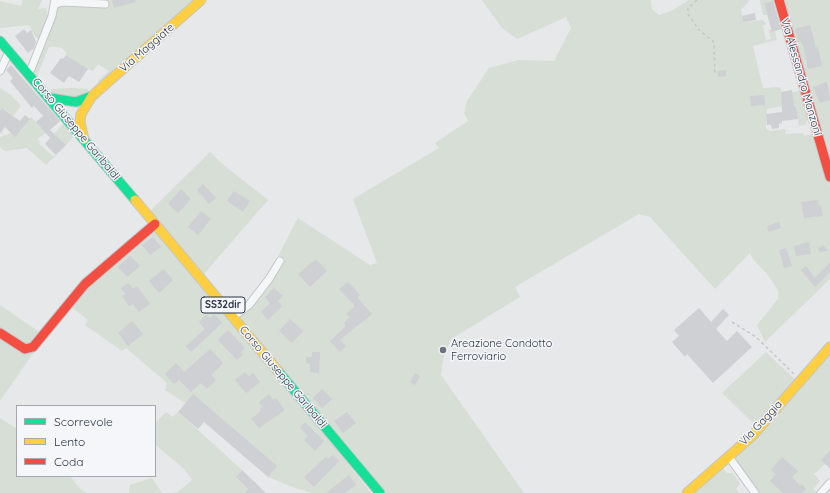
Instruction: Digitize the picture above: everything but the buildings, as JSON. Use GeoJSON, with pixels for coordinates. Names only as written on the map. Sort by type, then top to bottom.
{"type":"FeatureCollection","features":[{"type":"Feature","properties":{"kind":"street","name":"Via Maggiate"},"geometry":{"type":"LineString","coordinates":[[82,112],[92,96],[201,0]]}},
{"type":"Feature","properties":{"kind":"street","name":"Via Alessandro Manzoni"},"geometry":{"type":"LineString","coordinates":[[779,0],[830,177]]}},
{"type":"Feature","properties":{"kind":"street"},"geometry":{"type":"LineString","coordinates":[[54,3],[105,4]]}},
{"type":"Feature","properties":{"kind":"street","name":"Corso Giuseppe Garibaldi"},"geometry":{"type":"LineString","coordinates":[[27,72],[31,69],[52,16],[54,3]]}},
{"type":"Feature","properties":{"kind":"street","name":"Corso Giuseppe Garibaldi"},"geometry":{"type":"LineString","coordinates":[[0,41],[66,117],[380,493]]}},
{"type":"Feature","properties":{"kind":"street"},"geometry":{"type":"LineString","coordinates":[[0,71],[9,52]]}},
{"type":"Feature","properties":{"kind":"street","name":"Via Maggiate"},"geometry":{"type":"LineString","coordinates":[[50,98],[76,102],[92,96]]}},
{"type":"Feature","properties":{"kind":"street"},"geometry":{"type":"LineString","coordinates":[[66,117],[69,110],[76,102]]}},
{"type":"Feature","properties":{"kind":"street"},"geometry":{"type":"LineString","coordinates":[[66,117],[82,112],[80,122],[84,139]]}},
{"type":"Feature","properties":{"kind":"street"},"geometry":{"type":"LineString","coordinates":[[0,333],[26,349],[33,347],[85,284],[155,224]]}},
{"type":"Feature","properties":{"kind":"street"},"geometry":{"type":"LineString","coordinates":[[233,317],[249,305],[269,280],[280,261]]}},
{"type":"Feature","properties":{"kind":"street","name":"Via Gaggia"},"geometry":{"type":"LineString","coordinates":[[687,493],[752,436],[800,380],[830,348]]}},
{"type":"Feature","properties":{"kind":"street"},"geometry":{"type":"LineString","coordinates":[[729,457],[755,493]]}},
{"type":"Feature","properties":{"kind":"street"},"geometry":{"type":"LineString","coordinates":[[821,493],[830,483]]}},
{"type":"Feature","properties":{"kind":"path"},"geometry":{"type":"LineString","coordinates":[[697,0],[688,8],[688,14],[698,30],[713,41],[715,74]]}},
{"type":"Feature","properties":{"kind":"path"},"geometry":{"type":"LineString","coordinates":[[732,322],[756,337],[800,380]]}},
{"type":"Feature","properties":{"kind":"shaded area"},"geometry":{"type":"Polygon","coordinates":[[[23,0],[42,0],[38,9],[46,8],[49,19],[40,40],[35,36],[29,25],[0,28],[0,1],[21,6],[23,0]]]}},
{"type":"Feature","properties":{"kind":"shaded area"},"geometry":{"type":"Polygon","coordinates":[[[58,0],[196,0],[99,83],[98,81],[109,71],[98,64],[93,71],[88,69],[66,55],[66,52],[62,48],[49,47],[37,76],[32,71],[58,9],[58,0]]]}},
{"type":"Feature","properties":{"kind":"shaded area"},"geometry":{"type":"Polygon","coordinates":[[[482,0],[651,0],[652,9],[659,15],[671,11],[689,0],[750,0],[741,10],[743,22],[763,20],[766,24],[763,26],[766,40],[771,39],[768,29],[775,31],[777,40],[753,46],[763,88],[780,87],[781,92],[782,106],[767,109],[766,129],[771,131],[785,129],[786,134],[803,133],[804,136],[815,133],[830,186],[830,279],[765,342],[757,325],[778,299],[778,290],[767,274],[753,259],[750,253],[715,289],[650,217],[639,214],[515,287],[520,297],[451,339],[443,359],[441,375],[524,493],[385,493],[238,315],[250,308],[262,295],[279,268],[283,260],[278,256],[298,218],[370,265],[377,263],[353,199],[439,148],[435,143],[468,121],[464,113],[467,101],[489,68],[518,60],[554,61],[571,28],[566,17],[517,39],[502,28],[482,0]]]}},
{"type":"Feature","properties":{"kind":"shaded area"},"geometry":{"type":"Polygon","coordinates":[[[760,0],[775,0],[764,3],[767,15],[763,15],[760,0]]]}},
{"type":"Feature","properties":{"kind":"shaded area"},"geometry":{"type":"Polygon","coordinates":[[[782,0],[830,0],[830,169],[782,0]]]}},
{"type":"Feature","properties":{"kind":"shaded area"},"geometry":{"type":"Polygon","coordinates":[[[0,88],[11,95],[21,106],[13,116],[3,108],[0,111],[0,88]]]}},
{"type":"Feature","properties":{"kind":"shaded area"},"geometry":{"type":"Polygon","coordinates":[[[51,89],[88,89],[88,93],[79,100],[51,94],[51,89]]]}},
{"type":"Feature","properties":{"kind":"shaded area"},"geometry":{"type":"Polygon","coordinates":[[[801,90],[809,120],[807,121],[806,125],[799,126],[796,107],[792,107],[792,93],[801,90]]]}},
{"type":"Feature","properties":{"kind":"shaded area"},"geometry":{"type":"Polygon","coordinates":[[[31,117],[46,133],[37,139],[40,142],[39,144],[53,156],[56,155],[46,165],[27,148],[5,151],[0,147],[0,137],[11,133],[15,136],[31,117]]]}},
{"type":"Feature","properties":{"kind":"shaded area"},"geometry":{"type":"Polygon","coordinates":[[[64,123],[76,134],[66,145],[54,134],[64,123]]]}},
{"type":"Feature","properties":{"kind":"shaded area"},"geometry":{"type":"Polygon","coordinates":[[[210,152],[220,162],[268,200],[203,275],[150,211],[210,152]]]}},
{"type":"Feature","properties":{"kind":"shaded area"},"geometry":{"type":"Polygon","coordinates":[[[154,228],[297,399],[371,493],[312,493],[268,477],[193,395],[185,403],[165,390],[167,383],[126,348],[122,351],[85,325],[88,320],[69,305],[88,285],[154,228]]]}},
{"type":"Feature","properties":{"kind":"shaded area"},"geometry":{"type":"Polygon","coordinates":[[[0,305],[45,336],[0,401],[0,305]]]}},
{"type":"Feature","properties":{"kind":"shaded area"},"geometry":{"type":"Polygon","coordinates":[[[766,352],[797,381],[756,426],[722,393],[766,352]]]}},
{"type":"Feature","properties":{"kind":"shaded area"},"geometry":{"type":"Polygon","coordinates":[[[830,353],[830,468],[825,464],[814,474],[820,481],[813,490],[817,491],[815,493],[759,493],[733,457],[830,353]]]}},
{"type":"Feature","properties":{"kind":"shaded area"},"geometry":{"type":"Polygon","coordinates":[[[166,412],[173,417],[178,412],[242,470],[236,477],[248,489],[245,493],[172,493],[178,492],[192,480],[185,470],[156,445],[156,422],[166,412]]]}},
{"type":"Feature","properties":{"kind":"shaded area"},"geometry":{"type":"Polygon","coordinates":[[[0,418],[16,428],[16,477],[71,477],[80,489],[87,493],[0,493],[0,418]]]}},
{"type":"Feature","properties":{"kind":"shaded area"},"geometry":{"type":"Polygon","coordinates":[[[722,467],[727,473],[733,473],[740,484],[736,489],[740,493],[691,493],[722,467]]]}},
{"type":"Feature","properties":{"kind":"shaded area"},"geometry":{"type":"Polygon","coordinates":[[[152,478],[162,493],[129,493],[130,485],[152,478]]]}},
{"type":"Feature","properties":{"kind":"traffic: fast"},"geometry":{"type":"LineString","coordinates":[[0,41],[135,200]]}},
{"type":"Feature","properties":{"kind":"traffic: fast"},"geometry":{"type":"LineString","coordinates":[[50,98],[76,102],[92,96]]}},
{"type":"Feature","properties":{"kind":"traffic: fast"},"geometry":{"type":"LineString","coordinates":[[278,371],[380,493]]}},
{"type":"Feature","properties":{"kind":"traffic: slow"},"geometry":{"type":"LineString","coordinates":[[84,139],[80,122],[81,114],[92,96],[201,0]]}},
{"type":"Feature","properties":{"kind":"traffic: slow"},"geometry":{"type":"LineString","coordinates":[[135,200],[278,371]]}},
{"type":"Feature","properties":{"kind":"traffic: slow"},"geometry":{"type":"LineString","coordinates":[[687,493],[752,436],[830,347]]}},
{"type":"Feature","properties":{"kind":"traffic: jam"},"geometry":{"type":"LineString","coordinates":[[779,0],[830,177]]}},
{"type":"Feature","properties":{"kind":"traffic: jam"},"geometry":{"type":"LineString","coordinates":[[0,333],[25,349],[33,347],[85,284],[155,224]]}},
{"type":"Feature","properties":{"kind":"place","name":"Areazione Condotto Ferroviario"},"geometry":{"type":"Point","coordinates":[443,350]}}]}
